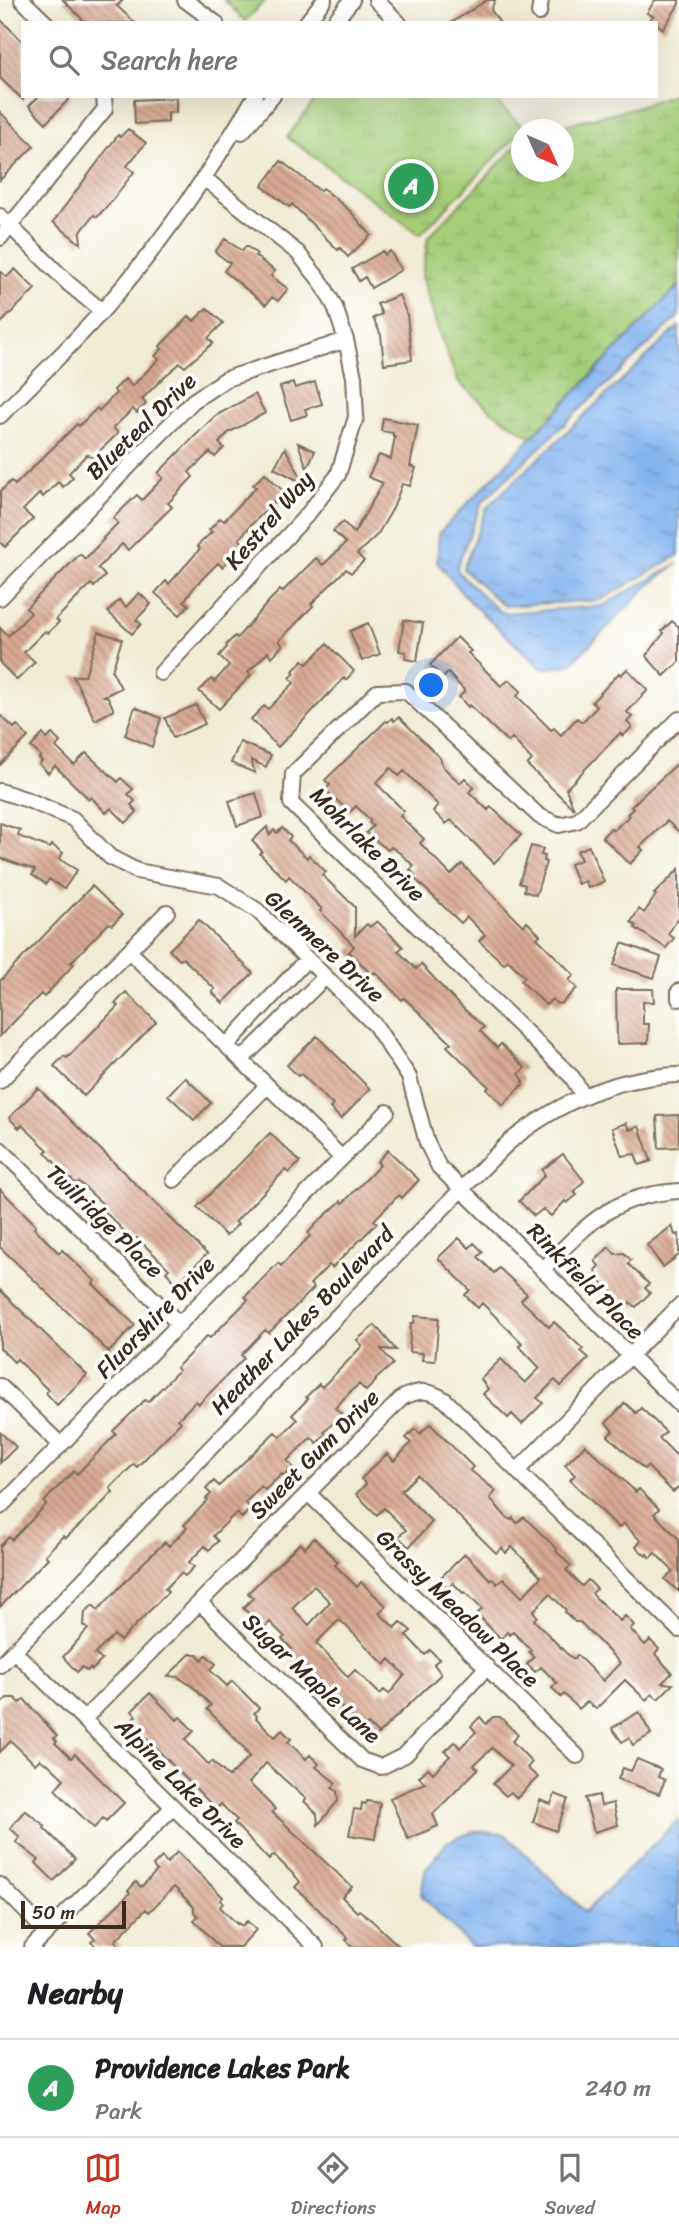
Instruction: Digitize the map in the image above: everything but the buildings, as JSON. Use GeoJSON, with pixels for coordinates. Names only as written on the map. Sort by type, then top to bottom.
{"type":"FeatureCollection","features":[{"type":"Feature","properties":{"kind":"street"},"geometry":{"type":"LineString","coordinates":[[22,0],[44,21]]}},
{"type":"Feature","properties":{"kind":"street"},"geometry":{"type":"LineString","coordinates":[[185,0],[213,21]]}},
{"type":"Feature","properties":{"kind":"street"},"geometry":{"type":"LineString","coordinates":[[308,21],[324,0]]}},
{"type":"Feature","properties":{"kind":"street"},"geometry":{"type":"LineString","coordinates":[[335,21],[352,0]]}},
{"type":"Feature","properties":{"kind":"street"},"geometry":{"type":"LineString","coordinates":[[376,0],[397,21]]}},
{"type":"Feature","properties":{"kind":"street"},"geometry":{"type":"LineString","coordinates":[[0,238],[105,108],[104,98]]}},
{"type":"Feature","properties":{"kind":"street"},"geometry":{"type":"LineString","coordinates":[[218,159],[254,98]]}},
{"type":"Feature","properties":{"kind":"street"},"geometry":{"type":"LineString","coordinates":[[0,416],[102,312],[155,246],[218,159],[271,98]]}},
{"type":"Feature","properties":{"kind":"street","name":"Kestrel Way"},"geometry":{"type":"LineString","coordinates":[[161,673],[307,515],[338,475],[356,418],[354,377],[345,340],[335,307],[322,283],[298,253],[204,178]]}},
{"type":"Feature","properties":{"kind":"street"},"geometry":{"type":"LineString","coordinates":[[0,216],[69,284],[102,312]]}},
{"type":"Feature","properties":{"kind":"street","name":"Blueteal Drive"},"geometry":{"type":"LineString","coordinates":[[0,598],[193,401],[226,379],[345,340]]}},
{"type":"Feature","properties":{"kind":"street","name":"Mohrlake Drive"},"geometry":{"type":"LineString","coordinates":[[583,1095],[572,1077],[291,803],[293,774],[377,692],[406,691],[539,816],[559,825],[577,821],[679,719]]}},
{"type":"Feature","properties":{"kind":"street","name":"Glenmere Drive"},"geometry":{"type":"LineString","coordinates":[[0,791],[73,819],[110,857],[137,871],[219,886],[258,911],[375,1025],[409,1077],[433,1159],[460,1191]]}},
{"type":"Feature","properties":{"kind":"street"},"geometry":{"type":"LineString","coordinates":[[0,1081],[167,912]]}},
{"type":"Feature","properties":{"kind":"street"},"geometry":{"type":"LineString","coordinates":[[129,951],[342,1158]]}},
{"type":"Feature","properties":{"kind":"street"},"geometry":{"type":"LineString","coordinates":[[226,1046],[307,959]]}},
{"type":"Feature","properties":{"kind":"street"},"geometry":{"type":"LineString","coordinates":[[241,1060],[325,977]]}},
{"type":"Feature","properties":{"kind":"street"},"geometry":{"type":"LineString","coordinates":[[679,991],[679,999]]}},
{"type":"Feature","properties":{"kind":"street"},"geometry":{"type":"LineString","coordinates":[[271,998],[288,1013]]}},
{"type":"Feature","properties":{"kind":"street","name":"Heather Lakes Boulevard"},"geometry":{"type":"LineString","coordinates":[[0,1665],[460,1191],[522,1131],[550,1112],[583,1095],[634,1079],[679,1075]]}},
{"type":"Feature","properties":{"kind":"street"},"geometry":{"type":"LineString","coordinates":[[174,1180],[267,1086]]}},
{"type":"Feature","properties":{"kind":"street","name":"Fluorshire Drive"},"geometry":{"type":"LineString","coordinates":[[0,1507],[387,1112]]}},
{"type":"Feature","properties":{"kind":"street","name":"Twilridge Place"},"geometry":{"type":"LineString","coordinates":[[0,1149],[179,1324]]}},
{"type":"Feature","properties":{"kind":"street","name":"Rinkfield Place"},"geometry":{"type":"LineString","coordinates":[[460,1191],[679,1404]]}},
{"type":"Feature","properties":{"kind":"street"},"geometry":{"type":"LineString","coordinates":[[542,1270],[603,1213],[644,1195],[679,1191]]}},
{"type":"Feature","properties":{"kind":"street"},"geometry":{"type":"LineString","coordinates":[[518,1470],[679,1306]]}},
{"type":"Feature","properties":{"kind":"street"},"geometry":{"type":"LineString","coordinates":[[0,1386],[61,1445]]}},
{"type":"Feature","properties":{"kind":"street","name":"Sweet Gum Drive"},"geometry":{"type":"LineString","coordinates":[[84,1719],[402,1398],[424,1390],[445,1400],[679,1630]]}},
{"type":"Feature","properties":{"kind":"street","name":"Grassy Meadow Place"},"geometry":{"type":"LineString","coordinates":[[308,1493],[577,1756]]}},
{"type":"Feature","properties":{"kind":"street","name":"Sugar Maple Lane"},"geometry":{"type":"LineString","coordinates":[[200,1604],[362,1760],[381,1767],[405,1755],[487,1667]]}},
{"type":"Feature","properties":{"kind":"street","name":"Alpine Lake Drive"},"geometry":{"type":"LineString","coordinates":[[14,1651],[316,1947]]}},
{"type":"Feature","properties":{"kind":"street"},"geometry":{"type":"LineString","coordinates":[[32,1947],[173,1807]]}},
{"type":"Feature","properties":{"kind":"street"},"geometry":{"type":"LineString","coordinates":[[0,1885],[46,1932]]}},
{"type":"Feature","properties":{"kind":"green space"},"geometry":{"type":"Polygon","coordinates":[[[224,0],[266,0],[245,21],[224,0]]]}},
{"type":"Feature","properties":{"kind":"green space"},"geometry":{"type":"Polygon","coordinates":[[[679,92],[679,285],[531,437],[493,412],[458,382],[422,277],[428,237],[511,151],[511,182],[574,182],[574,122],[636,107],[679,92]]]}},
{"type":"Feature","properties":{"kind":"green space"},"geometry":{"type":"Polygon","coordinates":[[[316,98],[492,98],[514,119],[511,119],[511,141],[420,235],[287,137],[316,98]]]}},
{"type":"Feature","properties":{"kind":"water"},"geometry":{"type":"Polygon","coordinates":[[[679,285],[679,316],[482,502],[457,567],[459,573],[499,611],[505,613],[602,606],[677,564],[648,586],[570,665],[542,669],[469,601],[437,562],[439,533],[679,285]]]}},
{"type":"Feature","properties":{"kind":"water"},"geometry":{"type":"Polygon","coordinates":[[[679,326],[679,555],[601,600],[504,606],[463,569],[487,507],[679,326]]]}},
{"type":"Feature","properties":{"kind":"water"},"geometry":{"type":"Polygon","coordinates":[[[679,1819],[679,1947],[471,1947],[421,1895],[425,1871],[447,1842],[475,1831],[505,1834],[585,1912],[679,1819]]]}},
{"type":"Feature","properties":{"kind":"place","name":"Providence Lakes Park"},"geometry":{"type":"Point","coordinates":[411,186]}}]}
